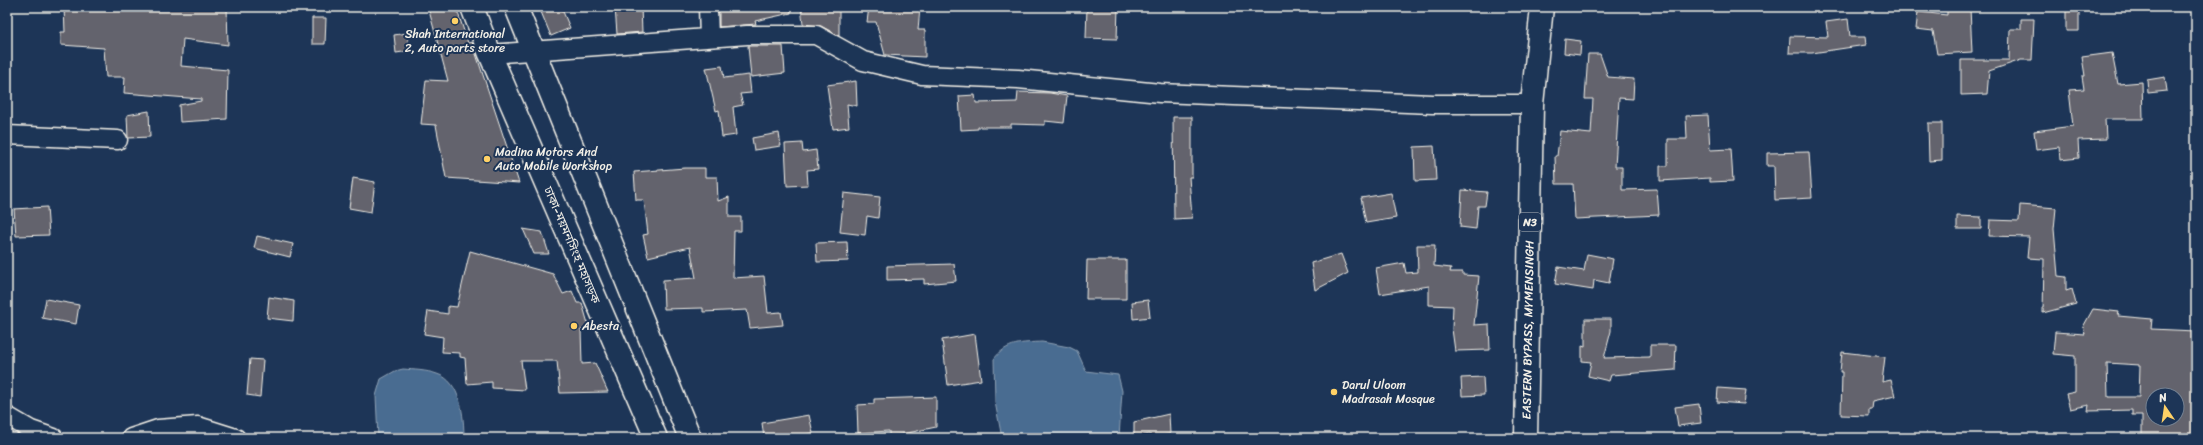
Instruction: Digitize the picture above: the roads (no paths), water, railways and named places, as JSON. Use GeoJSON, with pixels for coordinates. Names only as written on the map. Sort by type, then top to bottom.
{"type":"FeatureCollection","features":[{"type":"Feature","properties":{"kind":"main road","name":"ঢাকা-ময়মনসিংহ মহাসড়ক"},"geometry":{"type":"LineString","coordinates":[[472,7],[490,54],[656,438]]}},
{"type":"Feature","properties":{"kind":"main road"},"geometry":{"type":"LineString","coordinates":[[516,7],[690,438]]}},
{"type":"Feature","properties":{"kind":"main road","name":"EASTERN BYPASS, MYMENSINGH"},"geometry":{"type":"LineString","coordinates":[[1526,438],[1532,104],[1542,7]]}},
{"type":"Feature","properties":{"kind":"street"},"geometry":{"type":"LineString","coordinates":[[708,7],[710,38]]}},
{"type":"Feature","properties":{"kind":"street"},"geometry":{"type":"LineString","coordinates":[[490,54],[747,34],[816,34],[863,61],[922,75],[1018,79],[1160,93],[1432,104],[1532,104]]}},
{"type":"Feature","properties":{"kind":"street"},"geometry":{"type":"LineString","coordinates":[[7,134],[118,140]]}},
{"type":"Feature","properties":{"kind":"street"},"geometry":{"type":"LineString","coordinates":[[7,416],[32,430],[54,438]]}},
{"type":"Feature","properties":{"kind":"street"},"geometry":{"type":"LineString","coordinates":[[131,438],[158,429],[198,426],[236,438]]}},
{"type":"Feature","properties":{"kind":"water"},"geometry":{"type":"Polygon","coordinates":[[[1042,342],[1069,347],[1077,351],[1086,371],[1118,375],[1122,391],[1119,438],[1002,438],[995,402],[994,359],[1004,349],[1015,344],[1042,342]]]}},
{"type":"Feature","properties":{"kind":"water"},"geometry":{"type":"Polygon","coordinates":[[[403,369],[420,370],[437,374],[445,378],[451,384],[460,401],[464,438],[378,438],[376,396],[381,379],[395,371],[403,369]]]}},
{"type":"Feature","properties":{"kind":"place","name":"Shah International 2, Auto parts store"},"geometry":{"type":"Point","coordinates":[455,21]}},
{"type":"Feature","properties":{"kind":"place","name":"Madina Motors And Auto Mobile Workshop"},"geometry":{"type":"Point","coordinates":[487,159]}},
{"type":"Feature","properties":{"kind":"place","name":"Abesta"},"geometry":{"type":"Point","coordinates":[574,326]}},
{"type":"Feature","properties":{"kind":"place","name":"Darul Uloom Madrasah Mosque"},"geometry":{"type":"Point","coordinates":[1334,392]}}]}
